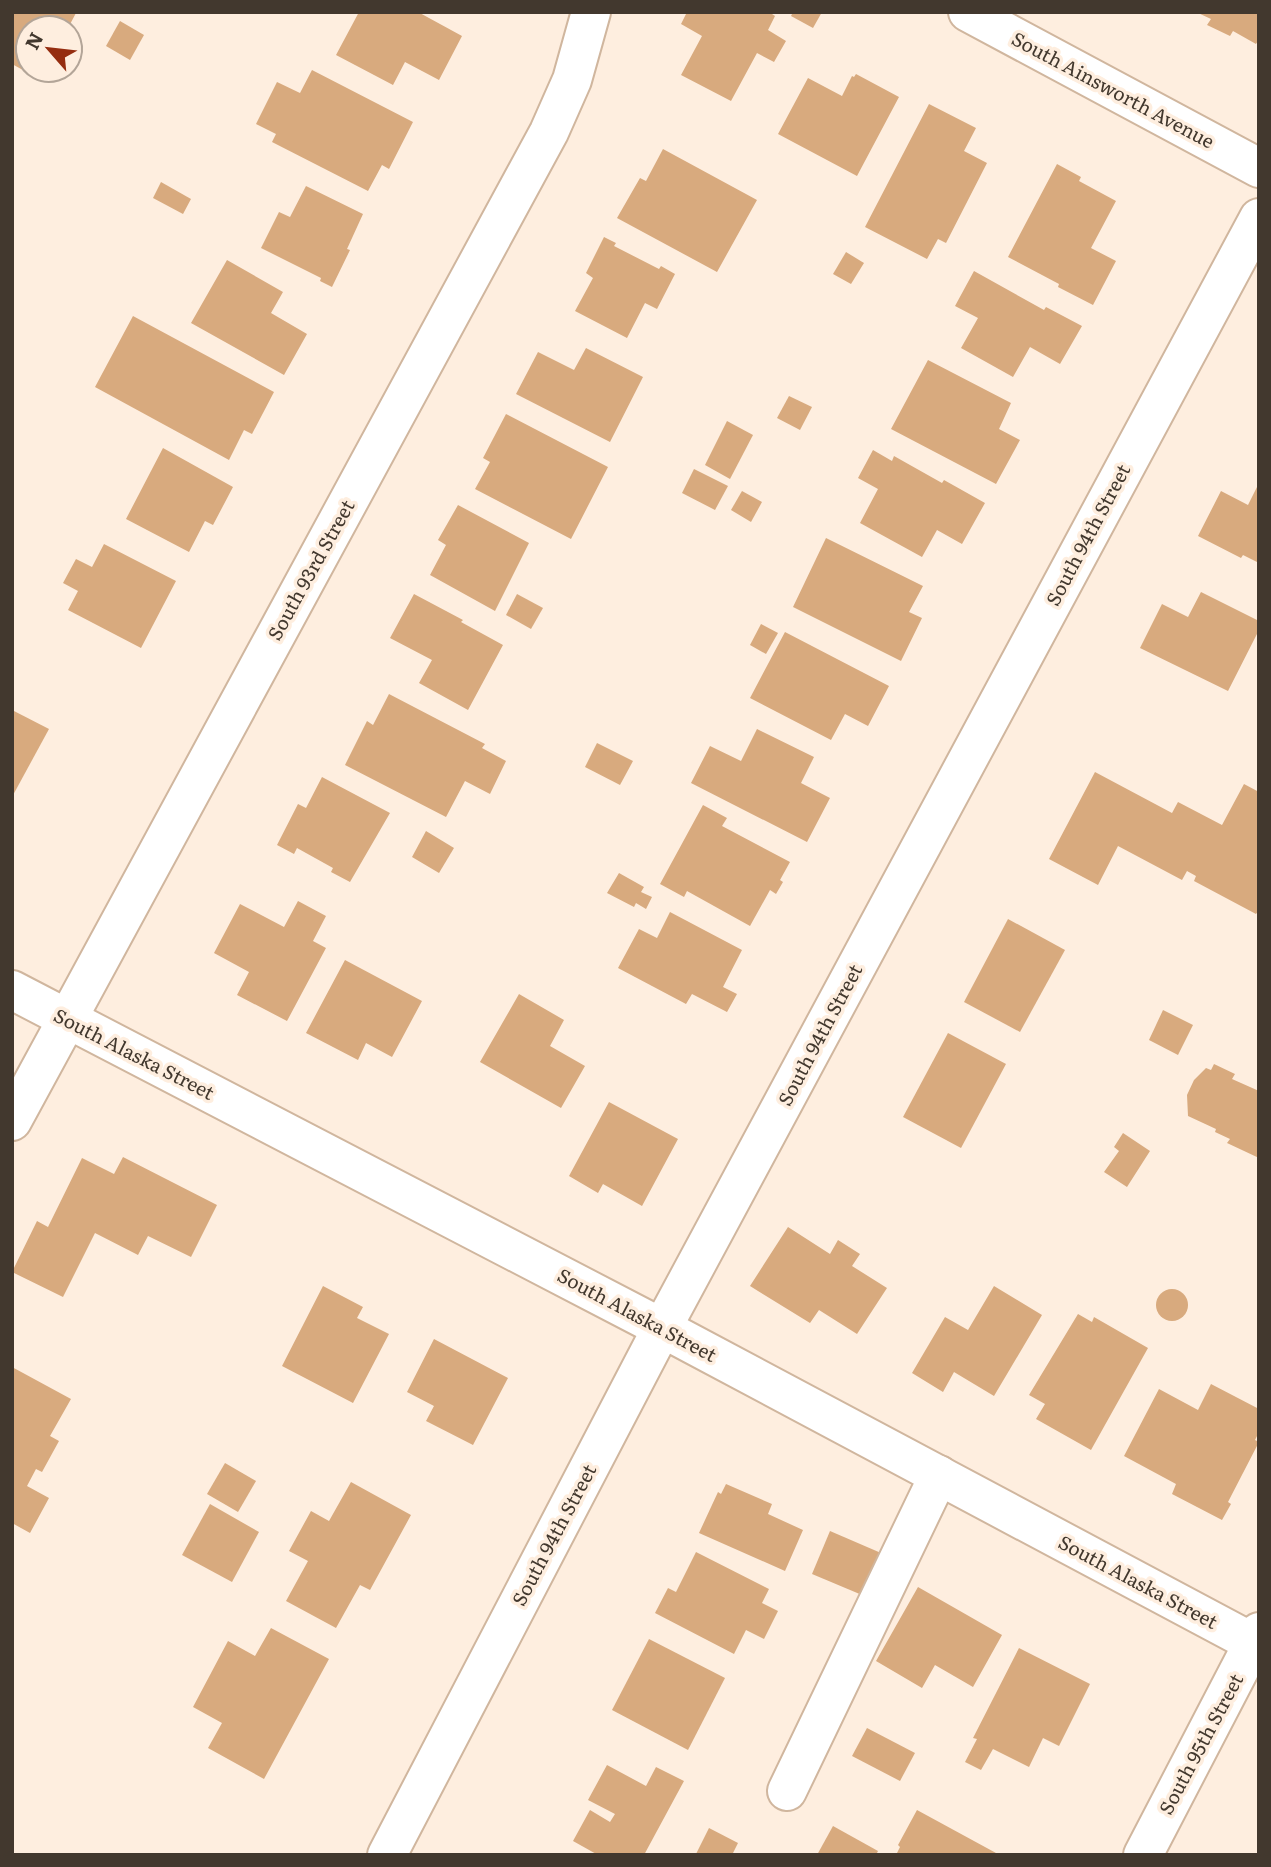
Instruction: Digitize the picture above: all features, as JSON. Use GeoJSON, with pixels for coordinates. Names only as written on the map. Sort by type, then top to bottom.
{"type":"FeatureCollection","features":[{"type":"Feature","properties":{"kind":"street","name":"South 93rd Street"},"geometry":{"type":"LineString","coordinates":[[12,1121],[550,132],[572,80],[591,12]]}},
{"type":"Feature","properties":{"kind":"street","name":"South Ainsworth Avenue"},"geometry":{"type":"LineString","coordinates":[[968,12],[1259,168]]}},
{"type":"Feature","properties":{"kind":"street","name":"South 94th Street"},"geometry":{"type":"LineString","coordinates":[[387,1855],[662,1328],[1259,218]]}},
{"type":"Feature","properties":{"kind":"street","name":"South Alaska Street"},"geometry":{"type":"LineString","coordinates":[[12,990],[1257,1641]]}},
{"type":"Feature","properties":{"kind":"street"},"geometry":{"type":"LineString","coordinates":[[787,1791],[939,1475]]}},
{"type":"Feature","properties":{"kind":"street","name":"South 95th Street"},"geometry":{"type":"LineString","coordinates":[[1143,1855],[1257,1641]]}},
{"type":"Feature","properties":{"kind":"building"},"geometry":{"type":"Polygon","coordinates":[[[12,12],[76,13],[14,14],[14,65],[12,12]]]}},
{"type":"Feature","properties":{"kind":"building"},"geometry":{"type":"Polygon","coordinates":[[[359,12],[418,12],[462,36],[439,80],[405,62],[393,85],[336,55],[359,12]]]}},
{"type":"Feature","properties":{"kind":"building"},"geometry":{"type":"Polygon","coordinates":[[[687,12],[769,12],[775,16],[768,30],[786,41],[774,62],[757,53],[731,101],[681,75],[702,36],[681,24],[687,12]]]}},
{"type":"Feature","properties":{"kind":"building"},"geometry":{"type":"Polygon","coordinates":[[[793,12],[822,12],[813,28],[791,16],[793,12]]]}},
{"type":"Feature","properties":{"kind":"building"},"geometry":{"type":"Polygon","coordinates":[[[1196,12],[1259,12],[1259,39],[1256,44],[1233,31],[1230,36],[1207,25],[1211,19],[1196,12]]]}},
{"type":"Feature","properties":{"kind":"building"},"geometry":{"type":"Polygon","coordinates":[[[120,21],[144,35],[130,60],[106,46],[120,21]]]}},
{"type":"Feature","properties":{"kind":"building"},"geometry":{"type":"Polygon","coordinates":[[[312,70],[413,122],[389,169],[382,165],[368,191],[272,142],[276,134],[256,124],[277,82],[300,93],[312,70]]]}},
{"type":"Feature","properties":{"kind":"building"},"geometry":{"type":"Polygon","coordinates":[[[856,74],[899,97],[857,176],[778,134],[808,78],[842,96],[852,76],[856,74]]]}},
{"type":"Feature","properties":{"kind":"building"},"geometry":{"type":"Polygon","coordinates":[[[929,104],[976,128],[964,151],[987,163],[946,243],[938,239],[927,259],[865,227],[929,104]]]}},
{"type":"Feature","properties":{"kind":"building"},"geometry":{"type":"Polygon","coordinates":[[[663,149],[757,200],[717,272],[617,218],[640,178],[646,181],[663,149]]]}},
{"type":"Feature","properties":{"kind":"building"},"geometry":{"type":"Polygon","coordinates":[[[1057,164],[1081,177],[1079,181],[1116,201],[1091,248],[1116,261],[1093,305],[1008,257],[1057,164]]]}},
{"type":"Feature","properties":{"kind":"building"},"geometry":{"type":"Polygon","coordinates":[[[161,182],[191,199],[183,214],[153,198],[161,182]]]}},
{"type":"Feature","properties":{"kind":"building"},"geometry":{"type":"Polygon","coordinates":[[[306,186],[363,214],[347,249],[350,250],[332,287],[320,281],[321,278],[261,248],[279,212],[290,217],[306,186]]]}},
{"type":"Feature","properties":{"kind":"building"},"geometry":{"type":"Polygon","coordinates":[[[604,237],[616,243],[614,246],[659,269],[661,266],[675,274],[657,309],[645,303],[627,338],[575,311],[593,278],[586,273],[604,237]]]}},
{"type":"Feature","properties":{"kind":"building"},"geometry":{"type":"Polygon","coordinates":[[[846,252],[864,263],[851,284],[833,274],[846,252]]]}},
{"type":"Feature","properties":{"kind":"building"},"geometry":{"type":"Polygon","coordinates":[[[227,260],[283,292],[271,313],[307,334],[284,375],[191,323],[227,260]]]}},
{"type":"Feature","properties":{"kind":"building"},"geometry":{"type":"Polygon","coordinates":[[[974,271],[1044,310],[1046,307],[1082,326],[1060,364],[1030,347],[1013,377],[961,348],[978,318],[955,306],[974,271]]]}},
{"type":"Feature","properties":{"kind":"building"},"geometry":{"type":"Polygon","coordinates":[[[133,316],[274,392],[252,434],[244,430],[229,460],[95,387],[133,316]]]}},
{"type":"Feature","properties":{"kind":"building"},"geometry":{"type":"Polygon","coordinates":[[[586,348],[643,377],[610,442],[516,394],[538,352],[574,370],[586,348]]]}},
{"type":"Feature","properties":{"kind":"building"},"geometry":{"type":"Polygon","coordinates":[[[928,360],[1011,403],[999,429],[1020,440],[996,484],[891,429],[928,360]]]}},
{"type":"Feature","properties":{"kind":"building"},"geometry":{"type":"Polygon","coordinates":[[[789,396],[812,407],[800,430],[777,418],[789,396]]]}},
{"type":"Feature","properties":{"kind":"building"},"geometry":{"type":"Polygon","coordinates":[[[506,414],[608,467],[571,539],[475,489],[490,462],[483,458],[506,414]]]}},
{"type":"Feature","properties":{"kind":"building"},"geometry":{"type":"Polygon","coordinates":[[[727,421],[753,435],[730,479],[705,465],[727,421]]]}},
{"type":"Feature","properties":{"kind":"building"},"geometry":{"type":"Polygon","coordinates":[[[163,448],[233,487],[213,525],[205,521],[189,552],[126,519],[163,448]]]}},
{"type":"Feature","properties":{"kind":"building"},"geometry":{"type":"Polygon","coordinates":[[[873,450],[892,461],[894,456],[985,503],[962,544],[937,530],[922,557],[860,523],[878,489],[858,478],[873,450]]]}},
{"type":"Feature","properties":{"kind":"building"},"geometry":{"type":"Polygon","coordinates":[[[694,469],[728,486],[715,510],[682,493],[694,469]]]}},
{"type":"Feature","properties":{"kind":"building"},"geometry":{"type":"Polygon","coordinates":[[[1259,483],[1259,563],[1243,555],[1241,558],[1198,536],[1221,491],[1248,505],[1259,483]]]}},
{"type":"Feature","properties":{"kind":"building"},"geometry":{"type":"Polygon","coordinates":[[[742,491],[762,502],[751,522],[731,510],[742,491]]]}},
{"type":"Feature","properties":{"kind":"building"},"geometry":{"type":"Polygon","coordinates":[[[458,505],[529,543],[495,611],[430,575],[446,545],[438,540],[458,505]]]}},
{"type":"Feature","properties":{"kind":"building"},"geometry":{"type":"Polygon","coordinates":[[[826,538],[923,586],[909,612],[922,618],[901,661],[793,607],[826,538]]]}},
{"type":"Feature","properties":{"kind":"building"},"geometry":{"type":"Polygon","coordinates":[[[104,544],[176,581],[141,648],[68,610],[78,591],[63,583],[76,559],[92,567],[104,544]]]}},
{"type":"Feature","properties":{"kind":"building"},"geometry":{"type":"Polygon","coordinates":[[[1201,592],[1259,621],[1259,630],[1228,691],[1140,648],[1162,604],[1188,617],[1201,592]]]}},
{"type":"Feature","properties":{"kind":"building"},"geometry":{"type":"Polygon","coordinates":[[[414,594],[503,645],[468,710],[419,683],[432,660],[390,638],[414,594]]]}},
{"type":"Feature","properties":{"kind":"building"},"geometry":{"type":"Polygon","coordinates":[[[517,594],[543,608],[531,629],[506,615],[517,594]]]}},
{"type":"Feature","properties":{"kind":"building"},"geometry":{"type":"Polygon","coordinates":[[[761,624],[778,633],[766,654],[750,645],[761,624]]]}},
{"type":"Feature","properties":{"kind":"building"},"geometry":{"type":"Polygon","coordinates":[[[785,632],[889,686],[868,726],[845,714],[831,740],[750,698],[785,632]]]}},
{"type":"Feature","properties":{"kind":"building"},"geometry":{"type":"Polygon","coordinates":[[[389,694],[485,744],[482,748],[506,761],[490,794],[465,781],[446,817],[345,765],[367,721],[373,725],[389,694]]]}},
{"type":"Feature","properties":{"kind":"building"},"geometry":{"type":"Polygon","coordinates":[[[14,711],[49,729],[12,797],[12,714],[14,711]]]}},
{"type":"Feature","properties":{"kind":"building"},"geometry":{"type":"Polygon","coordinates":[[[757,729],[814,757],[801,783],[830,798],[807,842],[691,783],[710,746],[741,761],[757,729]]]}},
{"type":"Feature","properties":{"kind":"building"},"geometry":{"type":"Polygon","coordinates":[[[597,743],[633,761],[620,785],[585,767],[597,743]]]}},
{"type":"Feature","properties":{"kind":"building"},"geometry":{"type":"Polygon","coordinates":[[[1095,772],[1172,813],[1178,802],[1222,825],[1244,784],[1259,792],[1259,910],[1256,914],[1194,881],[1196,876],[1187,871],[1182,880],[1118,846],[1098,885],[1049,859],[1095,772]]]}},
{"type":"Feature","properties":{"kind":"building"},"geometry":{"type":"Polygon","coordinates":[[[322,777],[390,813],[350,882],[331,872],[333,868],[297,848],[294,854],[277,845],[298,804],[306,808],[322,777]]]}},
{"type":"Feature","properties":{"kind":"building"},"geometry":{"type":"Polygon","coordinates":[[[703,805],[727,818],[722,826],[790,862],[776,894],[770,890],[750,926],[687,891],[684,897],[660,884],[703,805]]]}},
{"type":"Feature","properties":{"kind":"building"},"geometry":{"type":"Polygon","coordinates":[[[426,831],[454,848],[439,873],[412,857],[426,831]]]}},
{"type":"Feature","properties":{"kind":"building"},"geometry":{"type":"Polygon","coordinates":[[[619,873],[644,887],[641,892],[652,897],[646,909],[636,903],[634,907],[607,893],[619,873]]]}},
{"type":"Feature","properties":{"kind":"building"},"geometry":{"type":"Polygon","coordinates":[[[298,901],[326,916],[313,941],[326,948],[287,1021],[237,995],[249,972],[214,953],[240,904],[284,927],[298,901]]]}},
{"type":"Feature","properties":{"kind":"building"},"geometry":{"type":"Polygon","coordinates":[[[670,912],[742,950],[723,987],[737,994],[727,1012],[692,994],[686,1004],[618,968],[639,929],[657,938],[670,912]]]}},
{"type":"Feature","properties":{"kind":"building"},"geometry":{"type":"Polygon","coordinates":[[[1008,919],[1065,950],[1020,1032],[964,1002],[1008,919]]]}},
{"type":"Feature","properties":{"kind":"building"},"geometry":{"type":"Polygon","coordinates":[[[345,960],[422,1001],[392,1057],[366,1043],[358,1060],[306,1033],[345,960]]]}},
{"type":"Feature","properties":{"kind":"building"},"geometry":{"type":"Polygon","coordinates":[[[519,994],[564,1020],[550,1046],[585,1066],[561,1108],[480,1062],[519,994]]]}},
{"type":"Feature","properties":{"kind":"building"},"geometry":{"type":"Polygon","coordinates":[[[1163,1010],[1193,1025],[1178,1055],[1149,1040],[1163,1010]]]}},
{"type":"Feature","properties":{"kind":"building"},"geometry":{"type":"Polygon","coordinates":[[[948,1033],[1006,1064],[961,1148],[903,1117],[948,1033]]]}},
{"type":"Feature","properties":{"kind":"building"},"geometry":{"type":"Polygon","coordinates":[[[1214,1064],[1235,1074],[1232,1079],[1259,1091],[1259,1158],[1227,1143],[1230,1139],[1215,1132],[1216,1129],[1188,1116],[1187,1095],[1194,1080],[1206,1068],[1211,1070],[1214,1064]]]}},
{"type":"Feature","properties":{"kind":"building"},"geometry":{"type":"Polygon","coordinates":[[[609,1102],[678,1139],[642,1206],[603,1184],[598,1193],[569,1176],[609,1102]]]}},
{"type":"Feature","properties":{"kind":"building"},"geometry":{"type":"Polygon","coordinates":[[[1123,1133],[1150,1151],[1127,1187],[1104,1172],[1119,1151],[1114,1147],[1123,1133]]]}},
{"type":"Feature","properties":{"kind":"building"},"geometry":{"type":"Polygon","coordinates":[[[123,1157],[217,1205],[191,1257],[148,1236],[138,1255],[95,1233],[63,1297],[12,1272],[37,1221],[48,1227],[82,1158],[114,1174],[123,1157]]]}},
{"type":"Feature","properties":{"kind":"building"},"geometry":{"type":"Polygon","coordinates":[[[788,1227],[830,1254],[838,1240],[860,1254],[852,1266],[887,1288],[857,1334],[819,1310],[810,1323],[750,1286],[788,1227]]]}},
{"type":"Feature","properties":{"kind":"building"},"geometry":{"type":"Polygon","coordinates":[[[323,1286],[363,1307],[357,1318],[389,1334],[353,1403],[282,1366],[323,1286]]]}},
{"type":"Feature","properties":{"kind":"building"},"geometry":{"type":"Polygon","coordinates":[[[994,1286],[1042,1315],[994,1396],[954,1372],[943,1392],[912,1373],[945,1317],[968,1330],[994,1286]]]}},
{"type":"Feature","properties":{"kind":"building"},"geometry":{"type":"Polygon","coordinates":[[[1172,1289],[1183,1294],[1188,1305],[1183,1316],[1172,1321],[1161,1316],[1156,1305],[1161,1294],[1172,1289]]]}},
{"type":"Feature","properties":{"kind":"building"},"geometry":{"type":"Polygon","coordinates":[[[1078,1314],[1092,1322],[1094,1317],[1148,1348],[1091,1450],[1036,1419],[1045,1404],[1029,1395],[1078,1314]]]}},
{"type":"Feature","properties":{"kind":"building"},"geometry":{"type":"Polygon","coordinates":[[[434,1339],[508,1378],[473,1445],[426,1421],[434,1406],[407,1392],[434,1339]]]}},
{"type":"Feature","properties":{"kind":"building"},"geometry":{"type":"Polygon","coordinates":[[[12,1367],[71,1399],[50,1436],[59,1441],[42,1472],[36,1469],[27,1486],[49,1498],[30,1533],[12,1523],[12,1367]]]}},
{"type":"Feature","properties":{"kind":"building"},"geometry":{"type":"Polygon","coordinates":[[[1211,1384],[1259,1409],[1259,1432],[1255,1440],[1259,1442],[1228,1502],[1231,1504],[1222,1520],[1172,1494],[1176,1484],[1124,1456],[1159,1389],[1198,1410],[1211,1384]]]}},
{"type":"Feature","properties":{"kind":"building"},"geometry":{"type":"Polygon","coordinates":[[[225,1463],[256,1481],[238,1512],[207,1494],[225,1463]]]}},
{"type":"Feature","properties":{"kind":"building"},"geometry":{"type":"Polygon","coordinates":[[[351,1482],[411,1515],[370,1590],[360,1585],[336,1628],[286,1601],[308,1561],[289,1551],[311,1511],[329,1521],[351,1482]]]}},
{"type":"Feature","properties":{"kind":"building"},"geometry":{"type":"Polygon","coordinates":[[[726,1484],[772,1504],[768,1514],[803,1530],[785,1571],[699,1533],[718,1492],[721,1494],[726,1484]]]}},
{"type":"Feature","properties":{"kind":"building"},"geometry":{"type":"Polygon","coordinates":[[[210,1504],[259,1532],[232,1582],[182,1555],[210,1504]]]}},
{"type":"Feature","properties":{"kind":"building"},"geometry":{"type":"Polygon","coordinates":[[[830,1531],[881,1553],[862,1595],[812,1574],[830,1531]]]}},
{"type":"Feature","properties":{"kind":"building"},"geometry":{"type":"Polygon","coordinates":[[[696,1552],[769,1589],[762,1603],[778,1611],[764,1639],[746,1630],[734,1654],[655,1613],[668,1588],[676,1592],[696,1552]]]}},
{"type":"Feature","properties":{"kind":"building"},"geometry":{"type":"Polygon","coordinates":[[[918,1587],[1002,1635],[973,1687],[935,1665],[922,1688],[876,1661],[918,1587]]]}},
{"type":"Feature","properties":{"kind":"building"},"geometry":{"type":"Polygon","coordinates":[[[271,1628],[329,1659],[264,1779],[208,1748],[222,1723],[193,1707],[228,1641],[255,1656],[271,1628]]]}},
{"type":"Feature","properties":{"kind":"building"},"geometry":{"type":"Polygon","coordinates":[[[649,1639],[725,1678],[688,1750],[612,1710],[649,1639]]]}},
{"type":"Feature","properties":{"kind":"building"},"geometry":{"type":"Polygon","coordinates":[[[1019,1648],[1090,1684],[1059,1746],[1043,1738],[1029,1767],[993,1749],[981,1770],[965,1762],[977,1739],[973,1738],[1019,1648]]]}},
{"type":"Feature","properties":{"kind":"building"},"geometry":{"type":"Polygon","coordinates":[[[867,1728],[915,1753],[900,1781],[852,1756],[867,1728]]]}},
{"type":"Feature","properties":{"kind":"building"},"geometry":{"type":"Polygon","coordinates":[[[607,1765],[646,1786],[656,1767],[684,1781],[644,1855],[598,1855],[573,1841],[590,1810],[610,1822],[615,1814],[588,1800],[607,1765]]]}},
{"type":"Feature","properties":{"kind":"building"},"geometry":{"type":"Polygon","coordinates":[[[917,1810],[996,1853],[995,1855],[896,1855],[900,1847],[898,1845],[917,1810]]]}},
{"type":"Feature","properties":{"kind":"building"},"geometry":{"type":"Polygon","coordinates":[[[833,1826],[878,1851],[876,1855],[817,1855],[833,1826]]]}},
{"type":"Feature","properties":{"kind":"building"},"geometry":{"type":"Polygon","coordinates":[[[709,1828],[738,1843],[732,1855],[696,1854],[709,1828]]]}}]}
